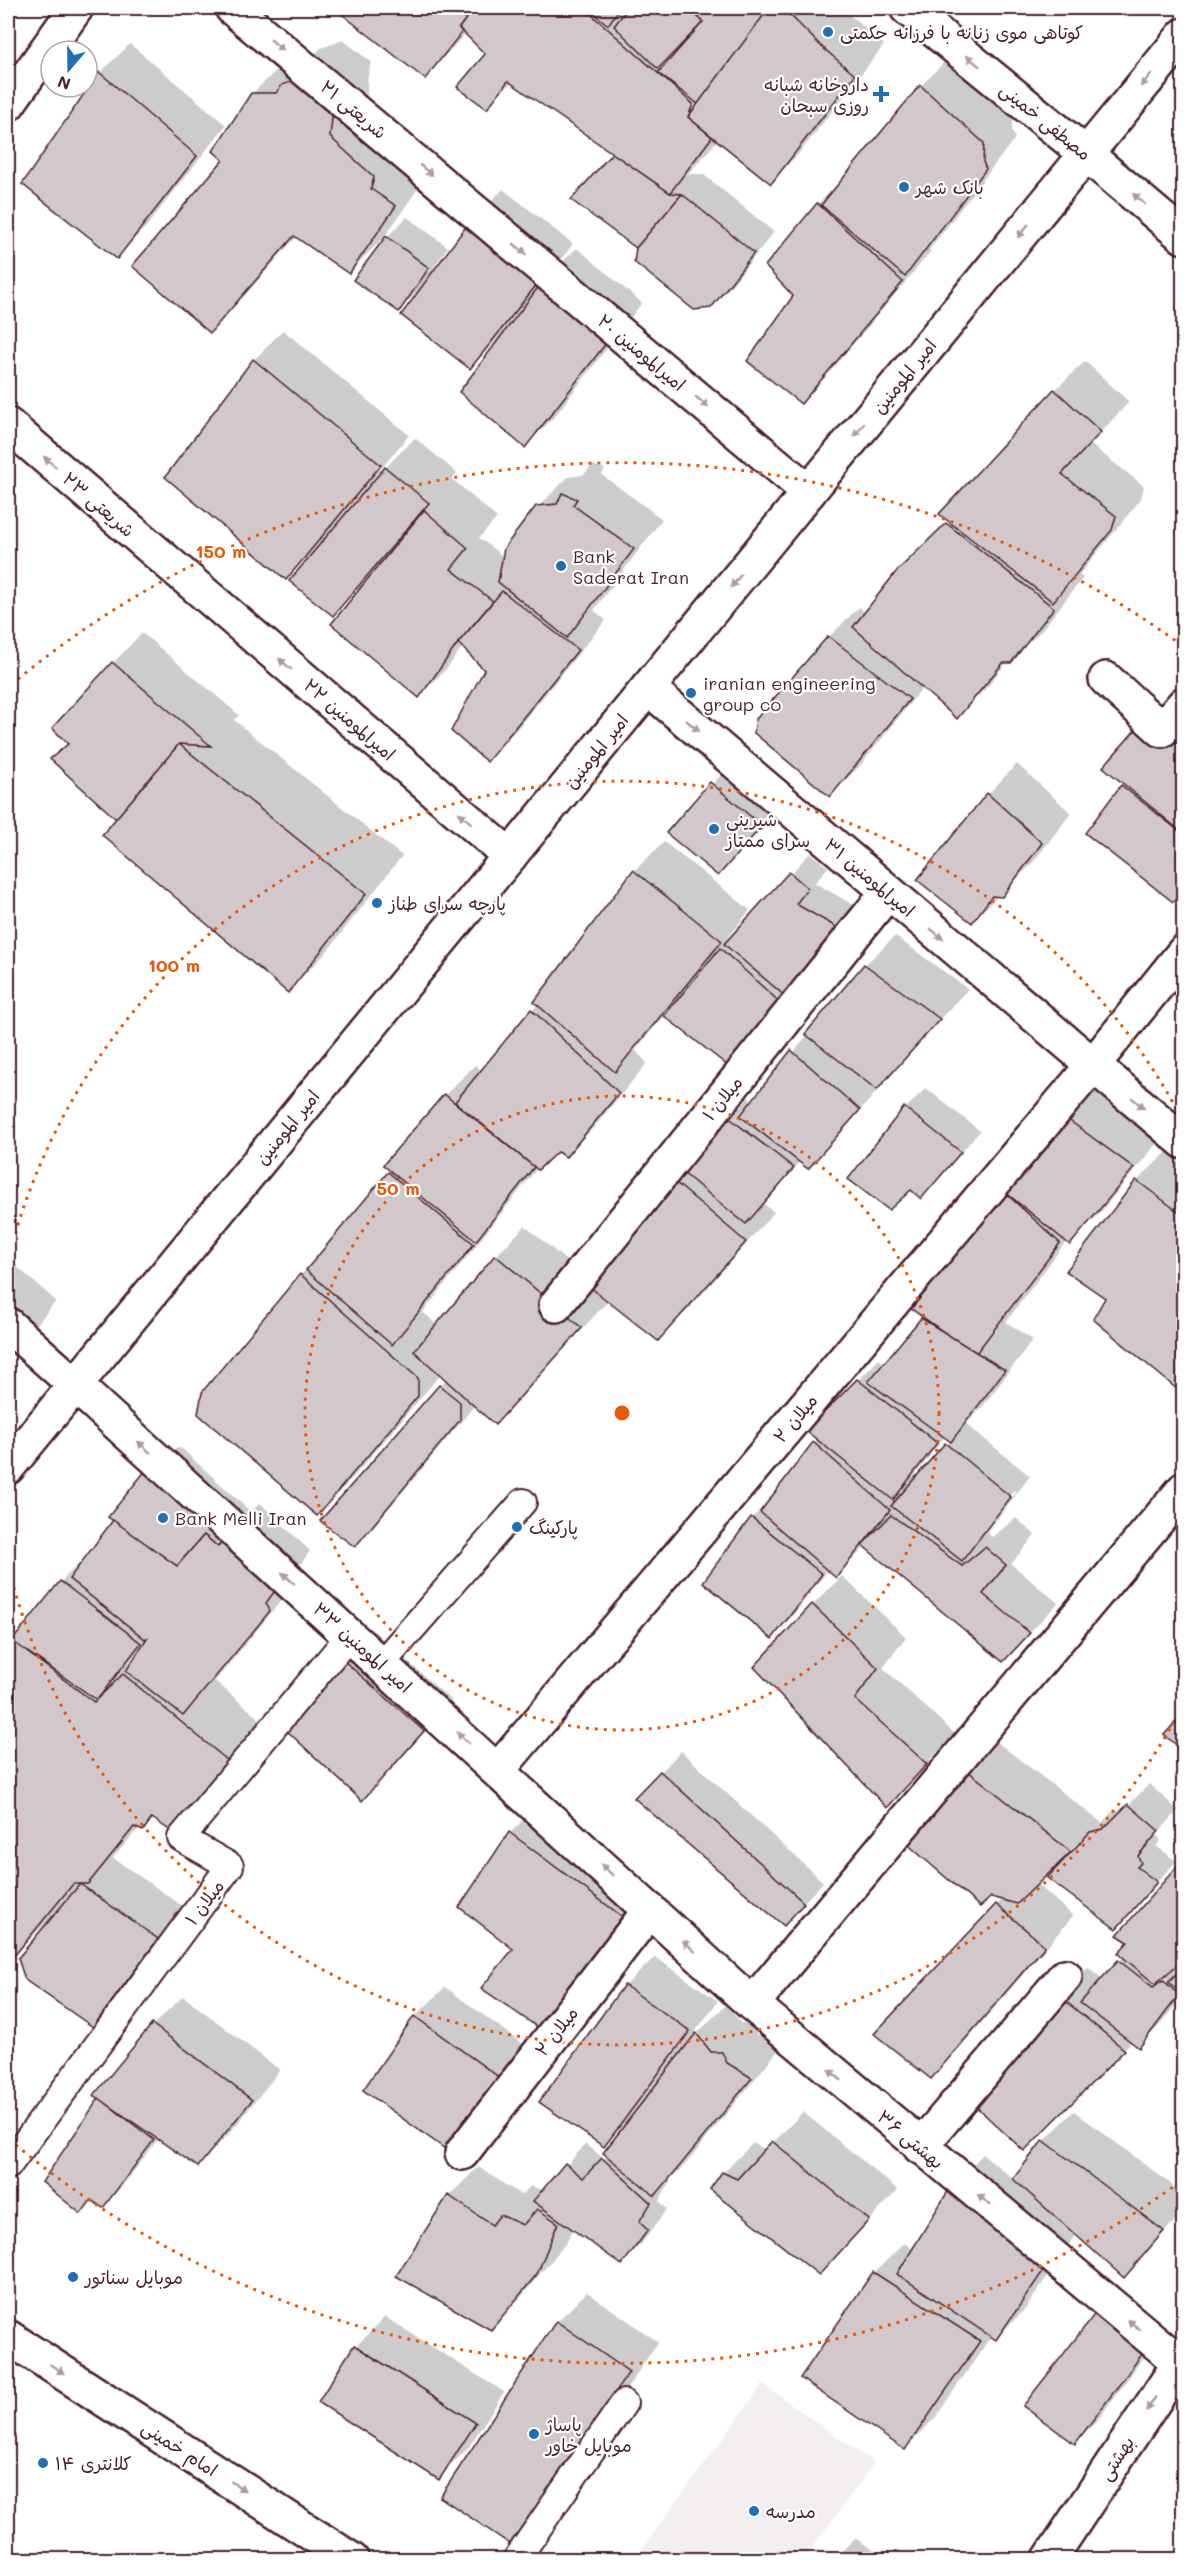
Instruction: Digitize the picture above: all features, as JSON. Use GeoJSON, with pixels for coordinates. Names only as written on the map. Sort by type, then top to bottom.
{"type":"FeatureCollection","features":[{"type":"Feature","properties":{"kind":"street"},"geometry":{"type":"LineString","coordinates":[[8,104],[76,8]]}},
{"type":"Feature","properties":{"kind":"street","name":"شریعتی ۲۱"},"geometry":{"type":"LineString","coordinates":[[232,8],[476,212]]}},
{"type":"Feature","properties":{"kind":"street","name":"مصطفی خمینی"},"geometry":{"type":"LineString","coordinates":[[907,8],[1086,153],[1184,237]]}},
{"type":"Feature","properties":{"kind":"street","name":"امیر المومنین"},"geometry":{"type":"LineString","coordinates":[[8,1467],[1184,35]]}},
{"type":"Feature","properties":{"kind":"street","name":"امیرالمومنین ۲۰"},"geometry":{"type":"LineString","coordinates":[[476,212],[809,492]]}},
{"type":"Feature","properties":{"kind":"street","name":"شریعتی ۲۳"},"geometry":{"type":"LineString","coordinates":[[8,425],[190,582]]}},
{"type":"Feature","properties":{"kind":"street","name":"امیرالمومنین ۲۲"},"geometry":{"type":"LineString","coordinates":[[190,582],[510,856]]}},
{"type":"Feature","properties":{"kind":"street"},"geometry":{"type":"LineString","coordinates":[[1106,679],[1162,730],[1184,704]]}},
{"type":"Feature","properties":{"kind":"street","name":"امیرالمومنین ۳۱"},"geometry":{"type":"LineString","coordinates":[[648,688],[1184,1142]]}},
{"type":"Feature","properties":{"kind":"street","name":"میلان ۱"},"geometry":{"type":"LineString","coordinates":[[556,1305],[888,892]]}},
{"type":"Feature","properties":{"kind":"street","name":"میلان ۲"},"geometry":{"type":"LineString","coordinates":[[498,1770],[1093,1065],[1184,952]]}},
{"type":"Feature","properties":{"kind":"street","name":"امیر المومنین ۳۳"},"geometry":{"type":"LineString","coordinates":[[8,1324],[650,1910]]}},
{"type":"Feature","properties":{"kind":"street"},"geometry":{"type":"LineString","coordinates":[[752,2004],[1184,1489]]}},
{"type":"Feature","properties":{"kind":"street","name":"میلان ۲"},"geometry":{"type":"LineString","coordinates":[[462,2153],[650,1910]]}},
{"type":"Feature","properties":{"kind":"street","name":"بهشتی ۳۶"},"geometry":{"type":"LineString","coordinates":[[650,1910],[752,2004],[920,2147],[1182,2361]]}},
{"type":"Feature","properties":{"kind":"street"},"geometry":{"type":"LineString","coordinates":[[920,2147],[1065,1976]]}},
{"type":"Feature","properties":{"kind":"street","name":"امام خمینی"},"geometry":{"type":"LineString","coordinates":[[8,2337],[352,2559]]}},
{"type":"Feature","properties":{"kind":"street","name":"بهشتی"},"geometry":{"type":"LineString","coordinates":[[1049,2559],[1182,2361]]}},
{"type":"Feature","properties":{"kind":"lane"},"geometry":{"type":"LineString","coordinates":[[382,1664],[523,1502]]}},
{"type":"Feature","properties":{"kind":"lane","name":"میلان ۱"},"geometry":{"type":"LineString","coordinates":[[8,2166],[230,1866],[181,1838],[350,1635]]}},
{"type":"Feature","properties":{"kind":"lane"},"geometry":{"type":"LineString","coordinates":[[516,2559],[624,2403]]}},
{"type":"Feature","properties":{"kind":"shaded area","name":"مدرسه"},"geometry":{"type":"Polygon","coordinates":[[[763,2384],[874,2463],[804,2559],[635,2559],[763,2384]]]}},
{"type":"Feature","properties":{"kind":"building"},"geometry":{"type":"Polygon","coordinates":[[[343,8],[474,8],[459,28],[462,32],[425,79],[339,12],[343,8]]]}},
{"type":"Feature","properties":{"kind":"building"},"geometry":{"type":"Polygon","coordinates":[[[474,8],[584,8],[693,104],[688,117],[712,137],[670,193],[508,81],[487,109],[457,87],[485,54],[459,28],[474,8]]]}},
{"type":"Feature","properties":{"kind":"building"},"geometry":{"type":"Polygon","coordinates":[[[588,8],[620,8],[608,25],[588,8]]]}},
{"type":"Feature","properties":{"kind":"building"},"geometry":{"type":"Polygon","coordinates":[[[628,8],[701,8],[696,15],[703,22],[658,69],[614,26],[628,8]]]}},
{"type":"Feature","properties":{"kind":"building"},"geometry":{"type":"Polygon","coordinates":[[[702,8],[755,8],[766,14],[698,104],[658,73],[703,22],[696,15],[702,8]]]}},
{"type":"Feature","properties":{"kind":"building"},"geometry":{"type":"Polygon","coordinates":[[[769,8],[783,8],[822,47],[855,75],[771,184],[688,117],[769,8]]]}},
{"type":"Feature","properties":{"kind":"building"},"geometry":{"type":"Polygon","coordinates":[[[99,72],[197,156],[117,259],[22,184],[80,99],[99,99],[99,72]]]}},
{"type":"Feature","properties":{"kind":"building"},"geometry":{"type":"Polygon","coordinates":[[[305,77],[334,100],[330,137],[374,177],[371,189],[396,206],[349,274],[294,236],[210,333],[132,266],[223,160],[213,151],[251,93],[276,93],[282,85],[305,77]]]}},
{"type":"Feature","properties":{"kind":"building","name":"بانک شهر"},"geometry":{"type":"Polygon","coordinates":[[[920,85],[984,143],[983,162],[986,169],[905,277],[821,205],[920,85]]]}},
{"type":"Feature","properties":{"kind":"building"},"geometry":{"type":"Polygon","coordinates":[[[612,153],[670,193],[682,194],[636,248],[571,200],[612,153]]]}},
{"type":"Feature","properties":{"kind":"building"},"geometry":{"type":"Polygon","coordinates":[[[682,194],[754,253],[711,308],[694,310],[634,262],[636,248],[682,194]]]}},
{"type":"Feature","properties":{"kind":"building"},"geometry":{"type":"Polygon","coordinates":[[[817,203],[903,282],[801,404],[747,361],[793,296],[765,266],[817,203]]]}},
{"type":"Feature","properties":{"kind":"building"},"geometry":{"type":"Polygon","coordinates":[[[473,217],[545,274],[470,369],[401,315],[473,217]]]}},
{"type":"Feature","properties":{"kind":"building"},"geometry":{"type":"Polygon","coordinates":[[[386,236],[429,268],[399,312],[353,280],[386,236]]]}},
{"type":"Feature","properties":{"kind":"building"},"geometry":{"type":"Polygon","coordinates":[[[546,277],[614,333],[525,448],[459,392],[546,277]]]}},
{"type":"Feature","properties":{"kind":"building"},"geometry":{"type":"Polygon","coordinates":[[[253,359],[381,465],[286,580],[165,477],[253,359]]]}},
{"type":"Feature","properties":{"kind":"building"},"geometry":{"type":"Polygon","coordinates":[[[1054,389],[1101,432],[1062,474],[1116,516],[1112,530],[1053,602],[939,514],[1054,389]]]}},
{"type":"Feature","properties":{"kind":"building"},"geometry":{"type":"Polygon","coordinates":[[[385,467],[429,503],[333,616],[289,581],[385,467]]]}},
{"type":"Feature","properties":{"kind":"building","name":"Bank Saderat Iran"},"geometry":{"type":"Polygon","coordinates":[[[562,493],[577,499],[573,505],[634,549],[567,638],[498,582],[504,548],[536,506],[557,504],[562,493]]]}},
{"type":"Feature","properties":{"kind":"building"},"geometry":{"type":"Polygon","coordinates":[[[424,510],[468,548],[451,569],[493,601],[458,643],[419,698],[331,624],[424,510]]]}},
{"type":"Feature","properties":{"kind":"building"},"geometry":{"type":"Polygon","coordinates":[[[946,523],[1054,608],[1011,663],[1003,663],[957,719],[853,627],[896,572],[946,523]]]}},
{"type":"Feature","properties":{"kind":"building"},"geometry":{"type":"Polygon","coordinates":[[[502,591],[578,650],[487,762],[451,731],[484,670],[458,643],[502,591]]]}},
{"type":"Feature","properties":{"kind":"building"},"geometry":{"type":"Polygon","coordinates":[[[828,636],[910,699],[830,797],[754,733],[756,719],[828,636]]]}},
{"type":"Feature","properties":{"kind":"building"},"geometry":{"type":"Polygon","coordinates":[[[112,662],[211,746],[179,744],[116,819],[50,759],[68,744],[52,728],[112,662]]]}},
{"type":"Feature","properties":{"kind":"building"},"geometry":{"type":"Polygon","coordinates":[[[1144,720],[1165,733],[1184,749],[1184,834],[1103,767],[1144,720]]]}},
{"type":"Feature","properties":{"kind":"building"},"geometry":{"type":"Polygon","coordinates":[[[179,744],[366,894],[288,993],[102,835],[179,744]]]}},
{"type":"Feature","properties":{"kind":"building","name":"شیرینی سرای ممتاز"},"geometry":{"type":"Polygon","coordinates":[[[710,782],[762,826],[718,876],[666,833],[710,782]]]}},
{"type":"Feature","properties":{"kind":"building"},"geometry":{"type":"Polygon","coordinates":[[[1121,785],[1184,835],[1184,889],[1173,902],[1085,833],[1121,785]]]}},
{"type":"Feature","properties":{"kind":"building"},"geometry":{"type":"Polygon","coordinates":[[[987,793],[1042,843],[1002,897],[992,896],[972,923],[917,880],[987,793]]]}},
{"type":"Feature","properties":{"kind":"building"},"geometry":{"type":"Polygon","coordinates":[[[633,870],[722,941],[615,1072],[534,1002],[633,870]]]}},
{"type":"Feature","properties":{"kind":"building"},"geometry":{"type":"Polygon","coordinates":[[[789,872],[808,888],[796,904],[845,932],[793,1003],[724,944],[789,872]]]}},
{"type":"Feature","properties":{"kind":"building"},"geometry":{"type":"Polygon","coordinates":[[[720,948],[785,1007],[732,1069],[664,1016],[720,948]]]}},
{"type":"Feature","properties":{"kind":"building"},"geometry":{"type":"Polygon","coordinates":[[[864,964],[940,1019],[877,1090],[805,1034],[864,964]]]}},
{"type":"Feature","properties":{"kind":"building"},"geometry":{"type":"Polygon","coordinates":[[[531,1009],[619,1093],[566,1157],[557,1152],[538,1170],[455,1102],[531,1009]]]}},
{"type":"Feature","properties":{"kind":"building"},"geometry":{"type":"Polygon","coordinates":[[[791,1050],[860,1110],[808,1169],[740,1116],[791,1050]]]}},
{"type":"Feature","properties":{"kind":"building"},"geometry":{"type":"Polygon","coordinates":[[[444,1094],[534,1167],[476,1241],[383,1165],[444,1094]]]}},
{"type":"Feature","properties":{"kind":"building"},"geometry":{"type":"Polygon","coordinates":[[[904,1107],[961,1152],[921,1199],[911,1190],[889,1210],[848,1179],[904,1107]]]}},
{"type":"Feature","properties":{"kind":"building"},"geometry":{"type":"Polygon","coordinates":[[[723,1113],[794,1168],[746,1224],[677,1168],[723,1113]]]}},
{"type":"Feature","properties":{"kind":"building"},"geometry":{"type":"Polygon","coordinates":[[[1063,1116],[1134,1168],[1070,1245],[999,1187],[1063,1116]]]}},
{"type":"Feature","properties":{"kind":"building"},"geometry":{"type":"Polygon","coordinates":[[[388,1172],[474,1244],[392,1345],[306,1270],[388,1172]]]}},
{"type":"Feature","properties":{"kind":"building"},"geometry":{"type":"Polygon","coordinates":[[[1136,1180],[1184,1216],[1184,1395],[1093,1319],[1105,1298],[1066,1271],[1136,1180]]]}},
{"type":"Feature","properties":{"kind":"building"},"geometry":{"type":"Polygon","coordinates":[[[675,1182],[746,1242],[658,1341],[586,1284],[675,1182]]]}},
{"type":"Feature","properties":{"kind":"building"},"geometry":{"type":"Polygon","coordinates":[[[999,1187],[1060,1243],[977,1352],[969,1350],[906,1305],[999,1187]]]}},
{"type":"Feature","properties":{"kind":"building"},"geometry":{"type":"Polygon","coordinates":[[[495,1255],[582,1328],[495,1425],[414,1351],[495,1255]]]}},
{"type":"Feature","properties":{"kind":"building"},"geometry":{"type":"Polygon","coordinates":[[[300,1274],[418,1378],[418,1396],[317,1516],[198,1414],[202,1392],[300,1274]]]}},
{"type":"Feature","properties":{"kind":"building"},"geometry":{"type":"Polygon","coordinates":[[[921,1318],[1005,1370],[951,1442],[868,1382],[921,1318]]]}},
{"type":"Feature","properties":{"kind":"building"},"geometry":{"type":"Polygon","coordinates":[[[857,1379],[937,1443],[893,1500],[806,1431],[857,1379]]]}},
{"type":"Feature","properties":{"kind":"building"},"geometry":{"type":"Polygon","coordinates":[[[439,1385],[460,1402],[460,1420],[355,1547],[320,1521],[439,1385]]]}},
{"type":"Feature","properties":{"kind":"building"},"geometry":{"type":"Polygon","coordinates":[[[813,1442],[890,1510],[836,1578],[760,1512],[813,1442]]]}},
{"type":"Feature","properties":{"kind":"building"},"geometry":{"type":"Polygon","coordinates":[[[945,1443],[1011,1497],[962,1561],[891,1506],[945,1443]]]}},
{"type":"Feature","properties":{"kind":"building","name":"Bank Melli Iran"},"geometry":{"type":"Polygon","coordinates":[[[146,1470],[230,1531],[218,1547],[204,1535],[177,1566],[108,1517],[146,1470]]]}},
{"type":"Feature","properties":{"kind":"building"},"geometry":{"type":"Polygon","coordinates":[[[891,1515],[962,1566],[985,1547],[1006,1565],[983,1594],[1030,1633],[1003,1662],[862,1545],[891,1515]]]}},
{"type":"Feature","properties":{"kind":"building"},"geometry":{"type":"Polygon","coordinates":[[[751,1517],[822,1574],[772,1639],[703,1582],[751,1517]]]}},
{"type":"Feature","properties":{"kind":"building"},"geometry":{"type":"Polygon","coordinates":[[[113,1520],[177,1566],[204,1535],[218,1547],[230,1531],[282,1581],[266,1603],[270,1611],[183,1716],[126,1671],[147,1638],[145,1639],[69,1579],[113,1520]]]}},
{"type":"Feature","properties":{"kind":"building"},"geometry":{"type":"Polygon","coordinates":[[[60,1581],[141,1643],[97,1700],[12,1641],[60,1581]]]}},
{"type":"Feature","properties":{"kind":"building"},"geometry":{"type":"Polygon","coordinates":[[[812,1604],[878,1668],[855,1699],[927,1764],[887,1808],[754,1667],[812,1604]]]}},
{"type":"Feature","properties":{"kind":"building"},"geometry":{"type":"Polygon","coordinates":[[[12,1641],[94,1702],[123,1674],[238,1769],[181,1838],[152,1818],[143,1831],[134,1827],[88,1884],[73,1884],[10,1961],[8,1960],[8,1646],[12,1641]]]}},
{"type":"Feature","properties":{"kind":"building"},"geometry":{"type":"Polygon","coordinates":[[[343,1660],[424,1731],[362,1801],[285,1729],[343,1660]]]}},
{"type":"Feature","properties":{"kind":"building"},"geometry":{"type":"Polygon","coordinates":[[[1184,1713],[1184,1751],[1164,1735],[1184,1713]]]}},
{"type":"Feature","properties":{"kind":"building"},"geometry":{"type":"Polygon","coordinates":[[[959,1764],[1071,1852],[1017,1904],[991,1897],[980,1907],[898,1836],[959,1764]]]}},
{"type":"Feature","properties":{"kind":"building"},"geometry":{"type":"Polygon","coordinates":[[[660,1771],[804,1903],[784,1926],[634,1798],[660,1771]]]}},
{"type":"Feature","properties":{"kind":"building"},"geometry":{"type":"Polygon","coordinates":[[[1128,1804],[1159,1831],[1138,1856],[1141,1863],[1137,1867],[1157,1882],[1116,1929],[1047,1878],[1090,1832],[1103,1829],[1128,1804]]]}},
{"type":"Feature","properties":{"kind":"building"},"geometry":{"type":"Polygon","coordinates":[[[509,1832],[628,1921],[546,2033],[481,1988],[513,1949],[459,1907],[509,1832]]]}},
{"type":"Feature","properties":{"kind":"building"},"geometry":{"type":"Polygon","coordinates":[[[1180,1863],[1184,1866],[1184,1959],[1155,1984],[1118,1953],[1128,1942],[1117,1935],[1180,1863]]]}},
{"type":"Feature","properties":{"kind":"building"},"geometry":{"type":"Polygon","coordinates":[[[80,1884],[158,1939],[93,2027],[25,1980],[18,1958],[80,1884]]]}},
{"type":"Feature","properties":{"kind":"building"},"geometry":{"type":"Polygon","coordinates":[[[996,1904],[1045,1946],[931,2079],[874,2034],[996,1904]]]}},
{"type":"Feature","properties":{"kind":"building"},"geometry":{"type":"Polygon","coordinates":[[[1118,1960],[1153,1987],[1163,1980],[1179,1995],[1139,2048],[1080,2003],[1118,1960]]]}},
{"type":"Feature","properties":{"kind":"building"},"geometry":{"type":"Polygon","coordinates":[[[1184,1966],[1184,1995],[1168,1982],[1184,1966]]]}},
{"type":"Feature","properties":{"kind":"building"},"geometry":{"type":"Polygon","coordinates":[[[624,1985],[690,2031],[604,2147],[539,2102],[624,1985]]]}},
{"type":"Feature","properties":{"kind":"building"},"geometry":{"type":"Polygon","coordinates":[[[1058,1995],[1125,2050],[1024,2151],[971,2102],[1058,1995]]]}},
{"type":"Feature","properties":{"kind":"building"},"geometry":{"type":"Polygon","coordinates":[[[414,2016],[507,2083],[455,2156],[363,2090],[414,2016]]]}},
{"type":"Feature","properties":{"kind":"building"},"geometry":{"type":"Polygon","coordinates":[[[152,2024],[252,2100],[198,2167],[94,2095],[152,2024]]]}},
{"type":"Feature","properties":{"kind":"building"},"geometry":{"type":"Polygon","coordinates":[[[696,2033],[711,2052],[722,2052],[727,2063],[752,2078],[655,2196],[603,2153],[696,2033]]]}},
{"type":"Feature","properties":{"kind":"building"},"geometry":{"type":"Polygon","coordinates":[[[99,2098],[154,2140],[103,2208],[91,2200],[81,2214],[42,2182],[99,2098]]]}},
{"type":"Feature","properties":{"kind":"building"},"geometry":{"type":"Polygon","coordinates":[[[1043,2140],[1164,2231],[1124,2278],[1013,2179],[1043,2140]]]}},
{"type":"Feature","properties":{"kind":"building"},"geometry":{"type":"Polygon","coordinates":[[[772,2141],[869,2220],[819,2275],[710,2189],[722,2172],[737,2179],[772,2141]]]}},
{"type":"Feature","properties":{"kind":"building"},"geometry":{"type":"Polygon","coordinates":[[[602,2158],[651,2203],[639,2222],[648,2230],[622,2265],[533,2201],[565,2163],[583,2178],[602,2158]]]}},
{"type":"Feature","properties":{"kind":"building"},"geometry":{"type":"Polygon","coordinates":[[[953,2183],[1050,2261],[996,2340],[897,2274],[953,2183]]]}},
{"type":"Feature","properties":{"kind":"building"},"geometry":{"type":"Polygon","coordinates":[[[448,2195],[492,2225],[500,2215],[523,2225],[537,2209],[558,2223],[537,2274],[491,2330],[396,2276],[448,2195]]]}},
{"type":"Feature","properties":{"kind":"building"},"geometry":{"type":"Polygon","coordinates":[[[873,2272],[980,2341],[905,2450],[800,2378],[873,2272]]]}},
{"type":"Feature","properties":{"kind":"building"},"geometry":{"type":"Polygon","coordinates":[[[1097,2311],[1146,2349],[1075,2444],[1023,2406],[1097,2311]]]}},
{"type":"Feature","properties":{"kind":"building","name":"پاساژ موبایل خاور"},"geometry":{"type":"Polygon","coordinates":[[[556,2321],[629,2372],[513,2546],[440,2497],[556,2321]]]}},
{"type":"Feature","properties":{"kind":"building"},"geometry":{"type":"Polygon","coordinates":[[[354,2345],[476,2423],[439,2480],[318,2402],[354,2345]]]}},
{"type":"Feature","properties":{"kind":"place","name":"کوتاهی موی زنانە با فرزانە حکمتی"},"geometry":{"type":"Point","coordinates":[828,32]}},
{"type":"Feature","properties":{"kind":"place","name":"داروخانه شبانه روزی سبحان"},"geometry":{"type":"Point","coordinates":[881,94]}},
{"type":"Feature","properties":{"kind":"place","name":"بانک شهر"},"geometry":{"type":"Point","coordinates":[904,187]}},
{"type":"Feature","properties":{"kind":"place","name":"Bank Saderat Iran"},"geometry":{"type":"Point","coordinates":[561,566]}},
{"type":"Feature","properties":{"kind":"place","name":"iranian engineering group co"},"geometry":{"type":"Point","coordinates":[691,693]}},
{"type":"Feature","properties":{"kind":"place","name":"شیرینی سرای ممتاز"},"geometry":{"type":"Point","coordinates":[714,829]}},
{"type":"Feature","properties":{"kind":"place","name":"پارچه سرای طناز"},"geometry":{"type":"Point","coordinates":[377,903]}},
{"type":"Feature","properties":{"kind":"place","name":"Bank Melli Iran"},"geometry":{"type":"Point","coordinates":[163,1518]}},
{"type":"Feature","properties":{"kind":"place","name":"پارکینگ"},"geometry":{"type":"Point","coordinates":[517,1527]}},
{"type":"Feature","properties":{"kind":"place","name":"موبایل سناتور"},"geometry":{"type":"Point","coordinates":[73,2277]}},
{"type":"Feature","properties":{"kind":"place","name":"پاساژ موبایل خاور"},"geometry":{"type":"Point","coordinates":[534,2434]}},
{"type":"Feature","properties":{"kind":"place","name":"کلانتری ۱۴"},"geometry":{"type":"Point","coordinates":[43,2463]}},
{"type":"Feature","properties":{"kind":"place","name":"مدرسه"},"geometry":{"type":"Point","coordinates":[754,2511]}}]}
